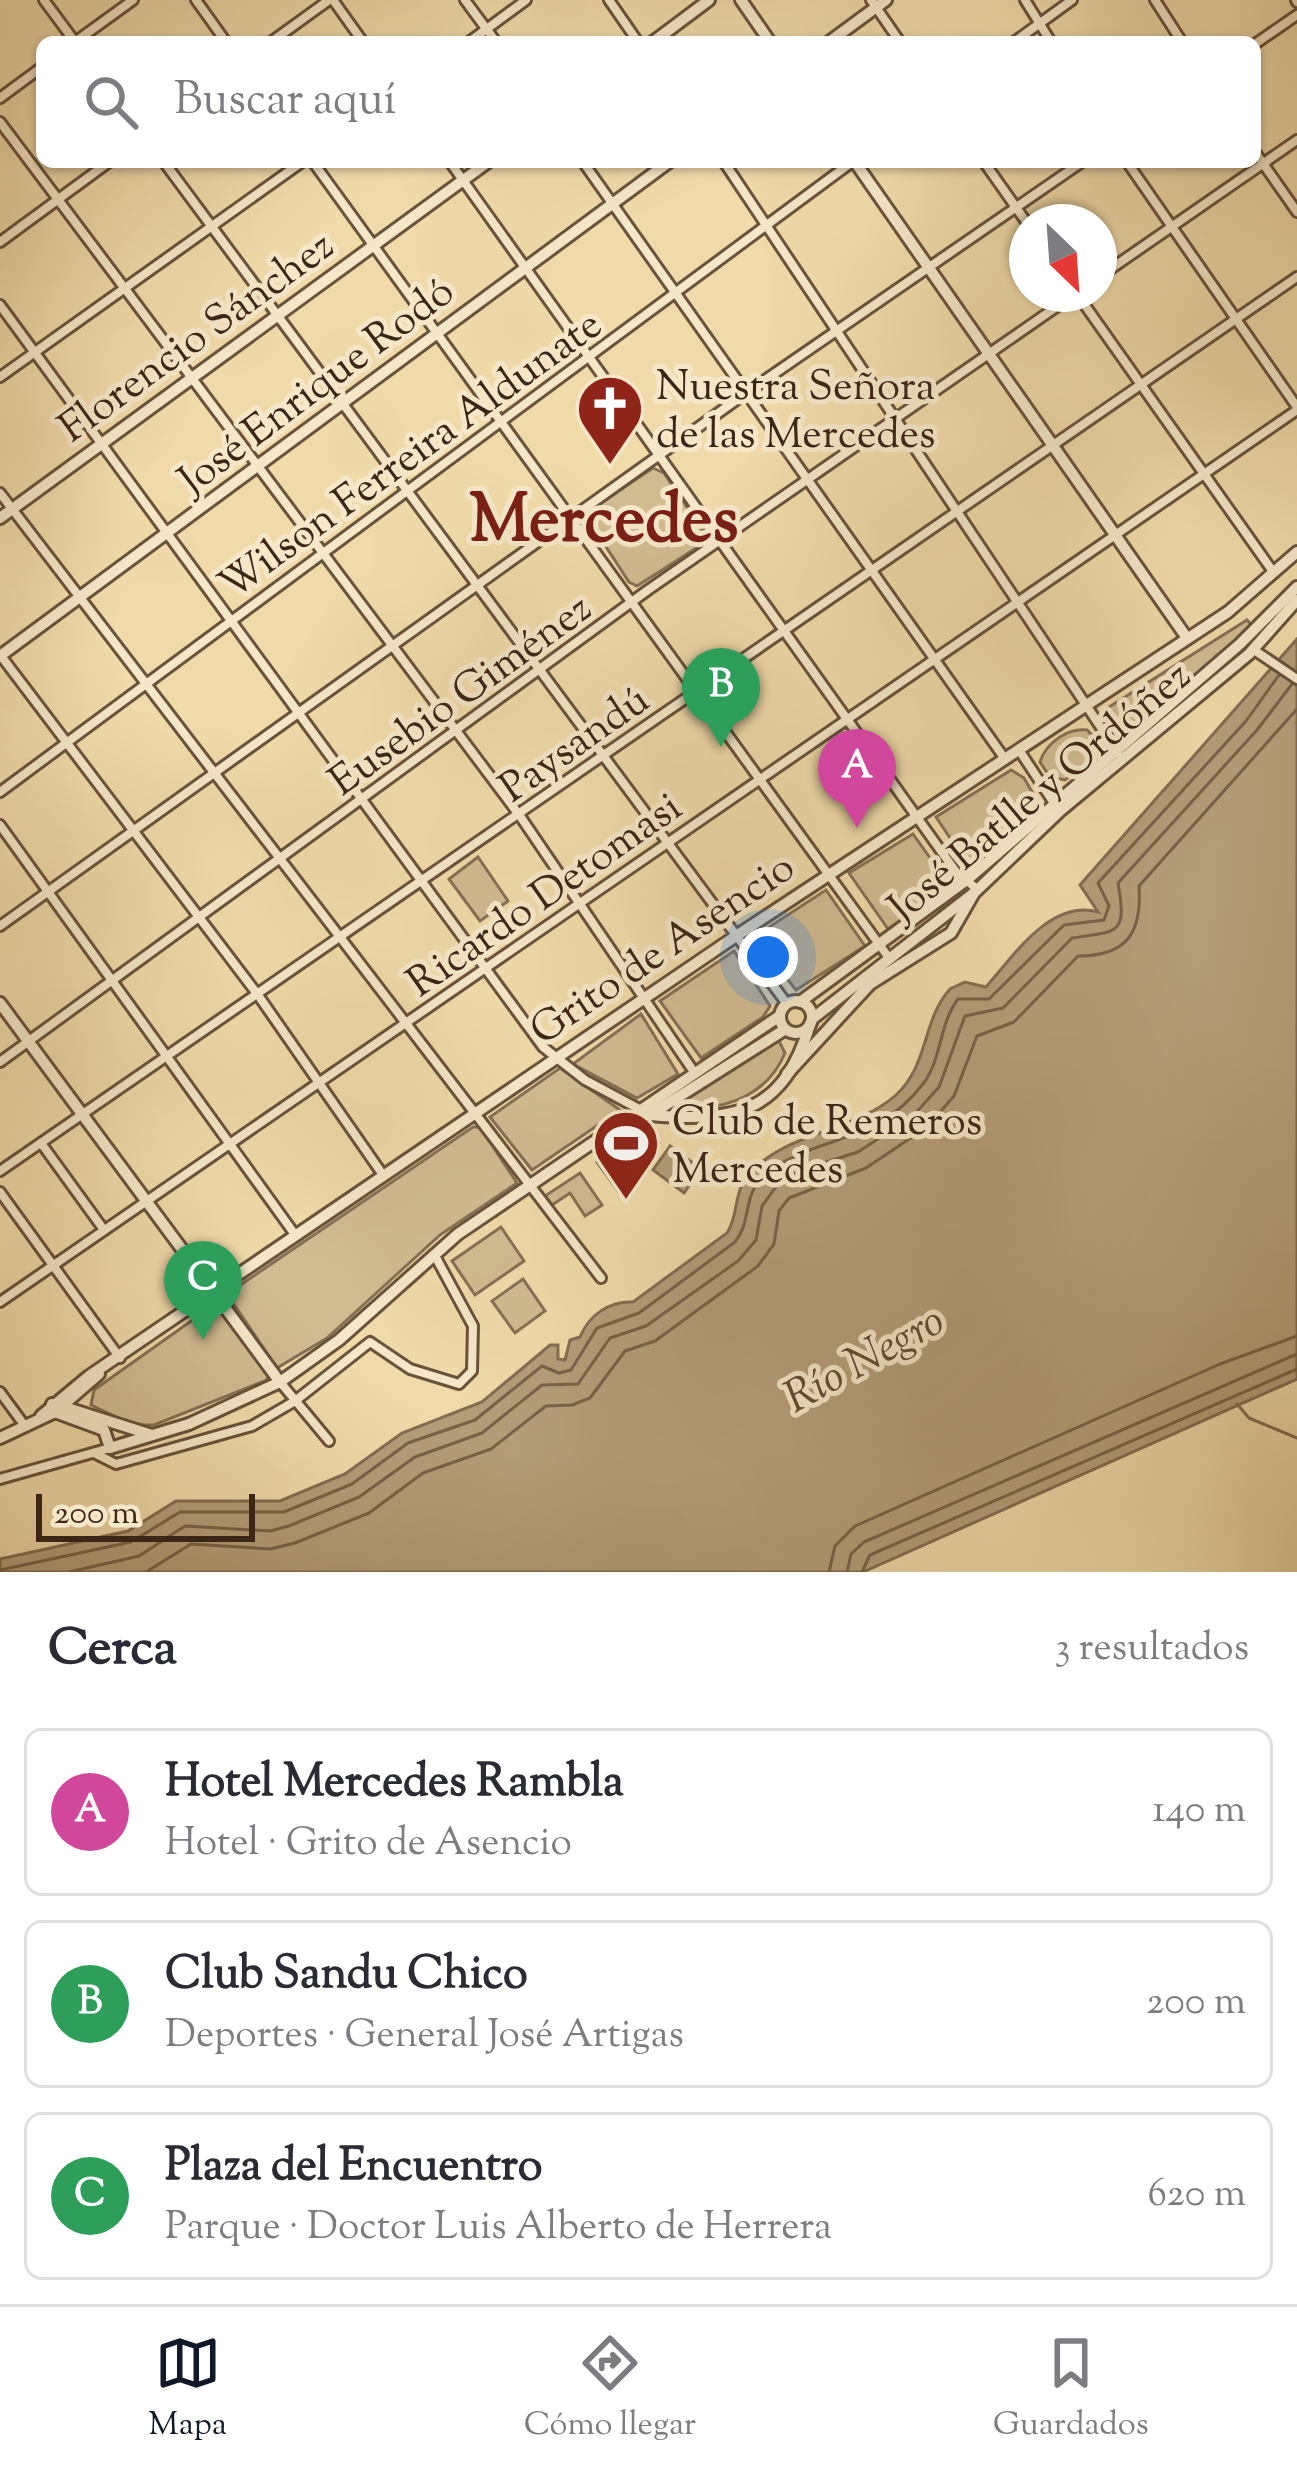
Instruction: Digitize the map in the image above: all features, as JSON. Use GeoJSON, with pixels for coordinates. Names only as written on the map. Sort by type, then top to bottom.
{"type":"FeatureCollection","features":[{"type":"Feature","properties":{"kind":"street"},"geometry":{"type":"LineString","coordinates":[[44,0],[71,36]]}},
{"type":"Feature","properties":{"kind":"street"},"geometry":{"type":"LineString","coordinates":[[83,36],[133,0]]}},
{"type":"Feature","properties":{"kind":"street"},"geometry":{"type":"LineString","coordinates":[[196,0],[222,36]]}},
{"type":"Feature","properties":{"kind":"street"},"geometry":{"type":"LineString","coordinates":[[280,36],[331,0],[358,36]]}},
{"type":"Feature","properties":{"kind":"street"},"geometry":{"type":"LineString","coordinates":[[465,0],[492,36]]}},
{"type":"Feature","properties":{"kind":"street"},"geometry":{"type":"LineString","coordinates":[[478,36],[526,0]]}},
{"type":"Feature","properties":{"kind":"street"},"geometry":{"type":"LineString","coordinates":[[608,0],[634,36]]}},
{"type":"Feature","properties":{"kind":"street"},"geometry":{"type":"LineString","coordinates":[[660,36],[709,0]]}},
{"type":"Feature","properties":{"kind":"street"},"geometry":{"type":"LineString","coordinates":[[741,0],[766,36]]}},
{"type":"Feature","properties":{"kind":"street"},"geometry":{"type":"LineString","coordinates":[[1024,0],[1047,36]]}},
{"type":"Feature","properties":{"kind":"street"},"geometry":{"type":"LineString","coordinates":[[1022,36],[1072,0]]}},
{"type":"Feature","properties":{"kind":"street"},"geometry":{"type":"LineString","coordinates":[[1155,0],[1178,36]]}},
{"type":"Feature","properties":{"kind":"street"},"geometry":{"type":"LineString","coordinates":[[837,36],[878,2],[897,36]]}},
{"type":"Feature","properties":{"kind":"street"},"geometry":{"type":"LineString","coordinates":[[1261,40],[1297,15]]}},
{"type":"Feature","properties":{"kind":"street"},"geometry":{"type":"LineString","coordinates":[[0,98],[36,71]]}},
{"type":"Feature","properties":{"kind":"street"},"geometry":{"type":"LineString","coordinates":[[0,122],[520,816],[694,1072]]}},
{"type":"Feature","properties":{"kind":"street"},"geometry":{"type":"LineString","coordinates":[[1263,164],[1297,140]]}},
{"type":"Feature","properties":{"kind":"street"},"geometry":{"type":"LineString","coordinates":[[1261,161],[1297,212]]}},
{"type":"Feature","properties":{"kind":"street"},"geometry":{"type":"LineString","coordinates":[[0,242],[101,168]]}},
{"type":"Feature","properties":{"kind":"street"},"geometry":{"type":"LineString","coordinates":[[168,168],[736,936],[794,1003],[809,1006],[811,1022],[787,1074]]}},
{"type":"Feature","properties":{"kind":"street"},"geometry":{"type":"LineString","coordinates":[[0,377],[294,168]]}},
{"type":"Feature","properties":{"kind":"street"},"geometry":{"type":"LineString","coordinates":[[318,168],[890,958]]}},
{"type":"Feature","properties":{"kind":"street"},"geometry":{"type":"LineString","coordinates":[[454,168],[969,890]]}},
{"type":"Feature","properties":{"kind":"street","name":"Florencio Sánchez"},"geometry":{"type":"LineString","coordinates":[[0,518],[480,168]]}},
{"type":"Feature","properties":{"kind":"street"},"geometry":{"type":"LineString","coordinates":[[588,168],[1005,759]]}},
{"type":"Feature","properties":{"kind":"street","name":"José Enrique Rodó"},"geometry":{"type":"LineString","coordinates":[[0,656],[661,168]]}},
{"type":"Feature","properties":{"kind":"street"},"geometry":{"type":"LineString","coordinates":[[728,168],[1119,754]]}},
{"type":"Feature","properties":{"kind":"street","name":"Wilson Ferreira Aldunate"},"geometry":{"type":"LineString","coordinates":[[0,792],[846,168]]}},
{"type":"Feature","properties":{"kind":"street"},"geometry":{"type":"LineString","coordinates":[[858,168],[1186,638]]}},
{"type":"Feature","properties":{"kind":"street"},"geometry":{"type":"LineString","coordinates":[[988,168],[1014,204]]}},
{"type":"Feature","properties":{"kind":"street"},"geometry":{"type":"LineString","coordinates":[[1020,204],[1073,168]]}},
{"type":"Feature","properties":{"kind":"street"},"geometry":{"type":"LineString","coordinates":[[1131,168],[1297,408]]}},
{"type":"Feature","properties":{"kind":"street"},"geometry":{"type":"LineString","coordinates":[[1117,265],[1257,168]]}},
{"type":"Feature","properties":{"kind":"street"},"geometry":{"type":"LineString","coordinates":[[0,926],[572,515],[1009,212]]}},
{"type":"Feature","properties":{"kind":"street","name":"Paysandú"},"geometry":{"type":"LineString","coordinates":[[0,1171],[1297,277]]}},
{"type":"Feature","properties":{"kind":"street"},"geometry":{"type":"LineString","coordinates":[[0,305],[556,1058],[644,1112],[713,1120],[768,1096],[870,984],[951,933],[969,890]]}},
{"type":"Feature","properties":{"kind":"street","name":"Eusebio Giménez"},"geometry":{"type":"LineString","coordinates":[[0,1062],[458,733],[648,590],[1049,312]]}},
{"type":"Feature","properties":{"kind":"street"},"geometry":{"type":"LineString","coordinates":[[644,1112],[794,1003],[969,890],[1057,806],[1270,624],[1297,583],[1279,570],[1204,475],[1089,312]]}},
{"type":"Feature","properties":{"kind":"street","name":"Ricardo Detomasi"},"geometry":{"type":"LineString","coordinates":[[0,1302],[1297,408]]}},
{"type":"Feature","properties":{"kind":"street"},"geometry":{"type":"LineString","coordinates":[[645,465],[669,468]]}},
{"type":"Feature","properties":{"kind":"street"},"geometry":{"type":"LineString","coordinates":[[0,493],[601,1278]]}},
{"type":"Feature","properties":{"kind":"street"},"geometry":{"type":"LineString","coordinates":[[585,531],[586,506]]}},
{"type":"Feature","properties":{"kind":"street"},"geometry":{"type":"LineString","coordinates":[[706,549],[707,521]]}},
{"type":"Feature","properties":{"kind":"street","name":"Grito de Asencio"},"geometry":{"type":"LineString","coordinates":[[99,1374],[644,998],[1244,600],[1297,552]]}},
{"type":"Feature","properties":{"kind":"street"},"geometry":{"type":"LineString","coordinates":[[625,587],[648,590]]}},
{"type":"Feature","properties":{"kind":"street"},"geometry":{"type":"LineString","coordinates":[[1244,600],[1270,624]]}},
{"type":"Feature","properties":{"kind":"street","name":"José Batlle y Ordóñez"},"geometry":{"type":"LineString","coordinates":[[1119,754],[1254,650],[1270,624],[1297,600]]}},
{"type":"Feature","properties":{"kind":"street"},"geometry":{"type":"LineString","coordinates":[[1254,650],[1297,680]]}},
{"type":"Feature","properties":{"kind":"street"},"geometry":{"type":"LineString","coordinates":[[0,656],[201,918],[383,1177]]}},
{"type":"Feature","properties":{"kind":"street"},"geometry":{"type":"LineString","coordinates":[[1019,750],[1057,806]]}},
{"type":"Feature","properties":{"kind":"street"},"geometry":{"type":"LineString","coordinates":[[0,825],[296,1236]]}},
{"type":"Feature","properties":{"kind":"street","name":"José Batlle y Ordóñez"},"geometry":{"type":"LineString","coordinates":[[811,1022],[969,890]]}},
{"type":"Feature","properties":{"kind":"street"},"geometry":{"type":"LineString","coordinates":[[0,1003],[280,1382],[329,1441]]}},
{"type":"Feature","properties":{"kind":"street"},"geometry":{"type":"LineString","coordinates":[[778,1016],[784,1030]]}},
{"type":"Feature","properties":{"kind":"street"},"geometry":{"type":"LineString","coordinates":[[0,1479],[217,1414],[280,1382],[339,1340],[433,1252],[624,1122],[784,1030],[799,1032],[811,1022]]}},
{"type":"Feature","properties":{"kind":"street"},"geometry":{"type":"LineString","coordinates":[[41,1143],[104,1230]]}},
{"type":"Feature","properties":{"kind":"street"},"geometry":{"type":"LineString","coordinates":[[0,1192],[121,1359]]}},
{"type":"Feature","properties":{"kind":"street"},"geometry":{"type":"LineString","coordinates":[[94,1453],[116,1464],[252,1426],[296,1401],[370,1342],[433,1380],[448,1385],[466,1380],[472,1371],[475,1334],[433,1252]]}},
{"type":"Feature","properties":{"kind":"street"},"geometry":{"type":"LineString","coordinates":[[0,1438],[86,1390],[99,1374]]}},
{"type":"Feature","properties":{"kind":"street"},"geometry":{"type":"LineString","coordinates":[[57,1407],[99,1374]]}},
{"type":"Feature","properties":{"kind":"street"},"geometry":{"type":"LineString","coordinates":[[86,1390],[91,1413]]}},
{"type":"Feature","properties":{"kind":"street"},"geometry":{"type":"LineString","coordinates":[[0,1392],[25,1426]]}},
{"type":"Feature","properties":{"kind":"street"},"geometry":{"type":"LineString","coordinates":[[57,1407],[91,1413],[153,1435]]}},
{"type":"Feature","properties":{"kind":"street"},"geometry":{"type":"LineString","coordinates":[[57,1407],[98,1426],[114,1447]]}},
{"type":"Feature","properties":{"kind":"street"},"geometry":{"type":"LineString","coordinates":[[107,1421],[114,1447]]}},
{"type":"Feature","properties":{"kind":"shaded area"},"geometry":{"type":"Polygon","coordinates":[[[653,468],[664,473],[705,534],[701,545],[637,586],[629,582],[588,519],[592,509],[653,468]]]}},
{"type":"Feature","properties":{"kind":"shaded area"},"geometry":{"type":"Polygon","coordinates":[[[1247,620],[1253,627],[1125,733],[1110,726],[1106,709],[1247,620]]]}},
{"type":"Feature","properties":{"kind":"shaded area"},"geometry":{"type":"Polygon","coordinates":[[[1087,730],[1098,741],[1093,760],[1065,780],[1050,777],[1040,762],[1047,749],[1065,734],[1087,730]]]}},
{"type":"Feature","properties":{"kind":"shaded area"},"geometry":{"type":"Polygon","coordinates":[[[1011,770],[1024,778],[1039,804],[974,866],[968,865],[936,817],[1011,770]]]}},
{"type":"Feature","properties":{"kind":"shaded area"},"geometry":{"type":"Polygon","coordinates":[[[913,834],[950,886],[888,929],[849,873],[913,834]]]}},
{"type":"Feature","properties":{"kind":"shaded area"},"geometry":{"type":"Polygon","coordinates":[[[478,857],[508,901],[480,921],[449,879],[478,857]]]}},
{"type":"Feature","properties":{"kind":"shaded area"},"geometry":{"type":"Polygon","coordinates":[[[826,890],[865,946],[796,990],[754,937],[826,890]]]}},
{"type":"Feature","properties":{"kind":"shaded area"},"geometry":{"type":"Polygon","coordinates":[[[734,951],[770,1006],[763,1017],[701,1058],[660,1001],[734,951]]]}},
{"type":"Feature","properties":{"kind":"shaded area"},"geometry":{"type":"Polygon","coordinates":[[[641,1014],[678,1074],[637,1098],[573,1064],[641,1014]]]}},
{"type":"Feature","properties":{"kind":"shaded area"},"geometry":{"type":"Polygon","coordinates":[[[778,1039],[785,1053],[758,1088],[732,1102],[688,1106],[687,1096],[778,1039]]]}},
{"type":"Feature","properties":{"kind":"shaded area"},"geometry":{"type":"Polygon","coordinates":[[[560,1068],[620,1110],[532,1170],[490,1117],[560,1068]]]}},
{"type":"Feature","properties":{"kind":"shaded area"},"geometry":{"type":"Polygon","coordinates":[[[473,1127],[480,1127],[517,1183],[440,1235],[327,1338],[277,1368],[227,1294],[473,1127]]]}},
{"type":"Feature","properties":{"kind":"shaded area"},"geometry":{"type":"Polygon","coordinates":[[[647,1127],[659,1143],[628,1166],[634,1176],[618,1191],[597,1162],[647,1127]]]}},
{"type":"Feature","properties":{"kind":"shaded area"},"geometry":{"type":"Polygon","coordinates":[[[580,1173],[602,1205],[585,1216],[570,1193],[552,1205],[545,1196],[580,1173]]]}},
{"type":"Feature","properties":{"kind":"shaded area"},"geometry":{"type":"Polygon","coordinates":[[[501,1227],[524,1261],[475,1295],[452,1261],[501,1227]]]}},
{"type":"Feature","properties":{"kind":"shaded area"},"geometry":{"type":"Polygon","coordinates":[[[523,1279],[545,1311],[515,1333],[492,1301],[523,1279]]]}},
{"type":"Feature","properties":{"kind":"shaded area"},"geometry":{"type":"Polygon","coordinates":[[[215,1304],[268,1374],[267,1380],[154,1425],[133,1425],[91,1405],[94,1390],[215,1304]]]}},
{"type":"Feature","properties":{"kind":"water","name":"Río Negro"},"geometry":{"type":"Polygon","coordinates":[[[1297,639],[1297,1379],[863,1572],[0,1572],[0,1559],[128,1531],[176,1501],[280,1501],[345,1474],[402,1433],[482,1402],[550,1345],[558,1345],[558,1359],[565,1360],[570,1340],[580,1337],[601,1311],[633,1302],[727,1233],[744,1181],[764,1160],[879,1108],[896,1095],[914,1070],[934,1014],[950,989],[965,982],[986,987],[1050,921],[1081,910],[1098,912],[1080,885],[1297,639]]]}},
{"type":"Feature","properties":{"kind":"water"},"geometry":{"type":"Polygon","coordinates":[[[670,1146],[701,1169],[684,1193],[653,1170],[670,1146]]]}},
{"type":"Feature","properties":{"kind":"waterway"},"geometry":{"type":"LineString","coordinates":[[1237,1404],[1249,1418],[1297,1438]]}},
{"type":"Feature","properties":{"kind":"place","name":"Nuestra Señora de las Mercedes"},"geometry":{"type":"Point","coordinates":[610,467]}},
{"type":"Feature","properties":{"kind":"place","name":"Club Sandu Chico"},"geometry":{"type":"Point","coordinates":[721,747]}},
{"type":"Feature","properties":{"kind":"place","name":"Hotel Mercedes Rambla"},"geometry":{"type":"Point","coordinates":[857,828]}},
{"type":"Feature","properties":{"kind":"place","name":"Club de Remeros Mercedes"},"geometry":{"type":"Point","coordinates":[626,1202]}},
{"type":"Feature","properties":{"kind":"place","name":"Plaza del Encuentro"},"geometry":{"type":"Point","coordinates":[203,1340]}},
{"type":"Feature","properties":{"kind":"district","name":"Mercedes"},"geometry":{"type":"Point","coordinates":[604,517]}}]}
